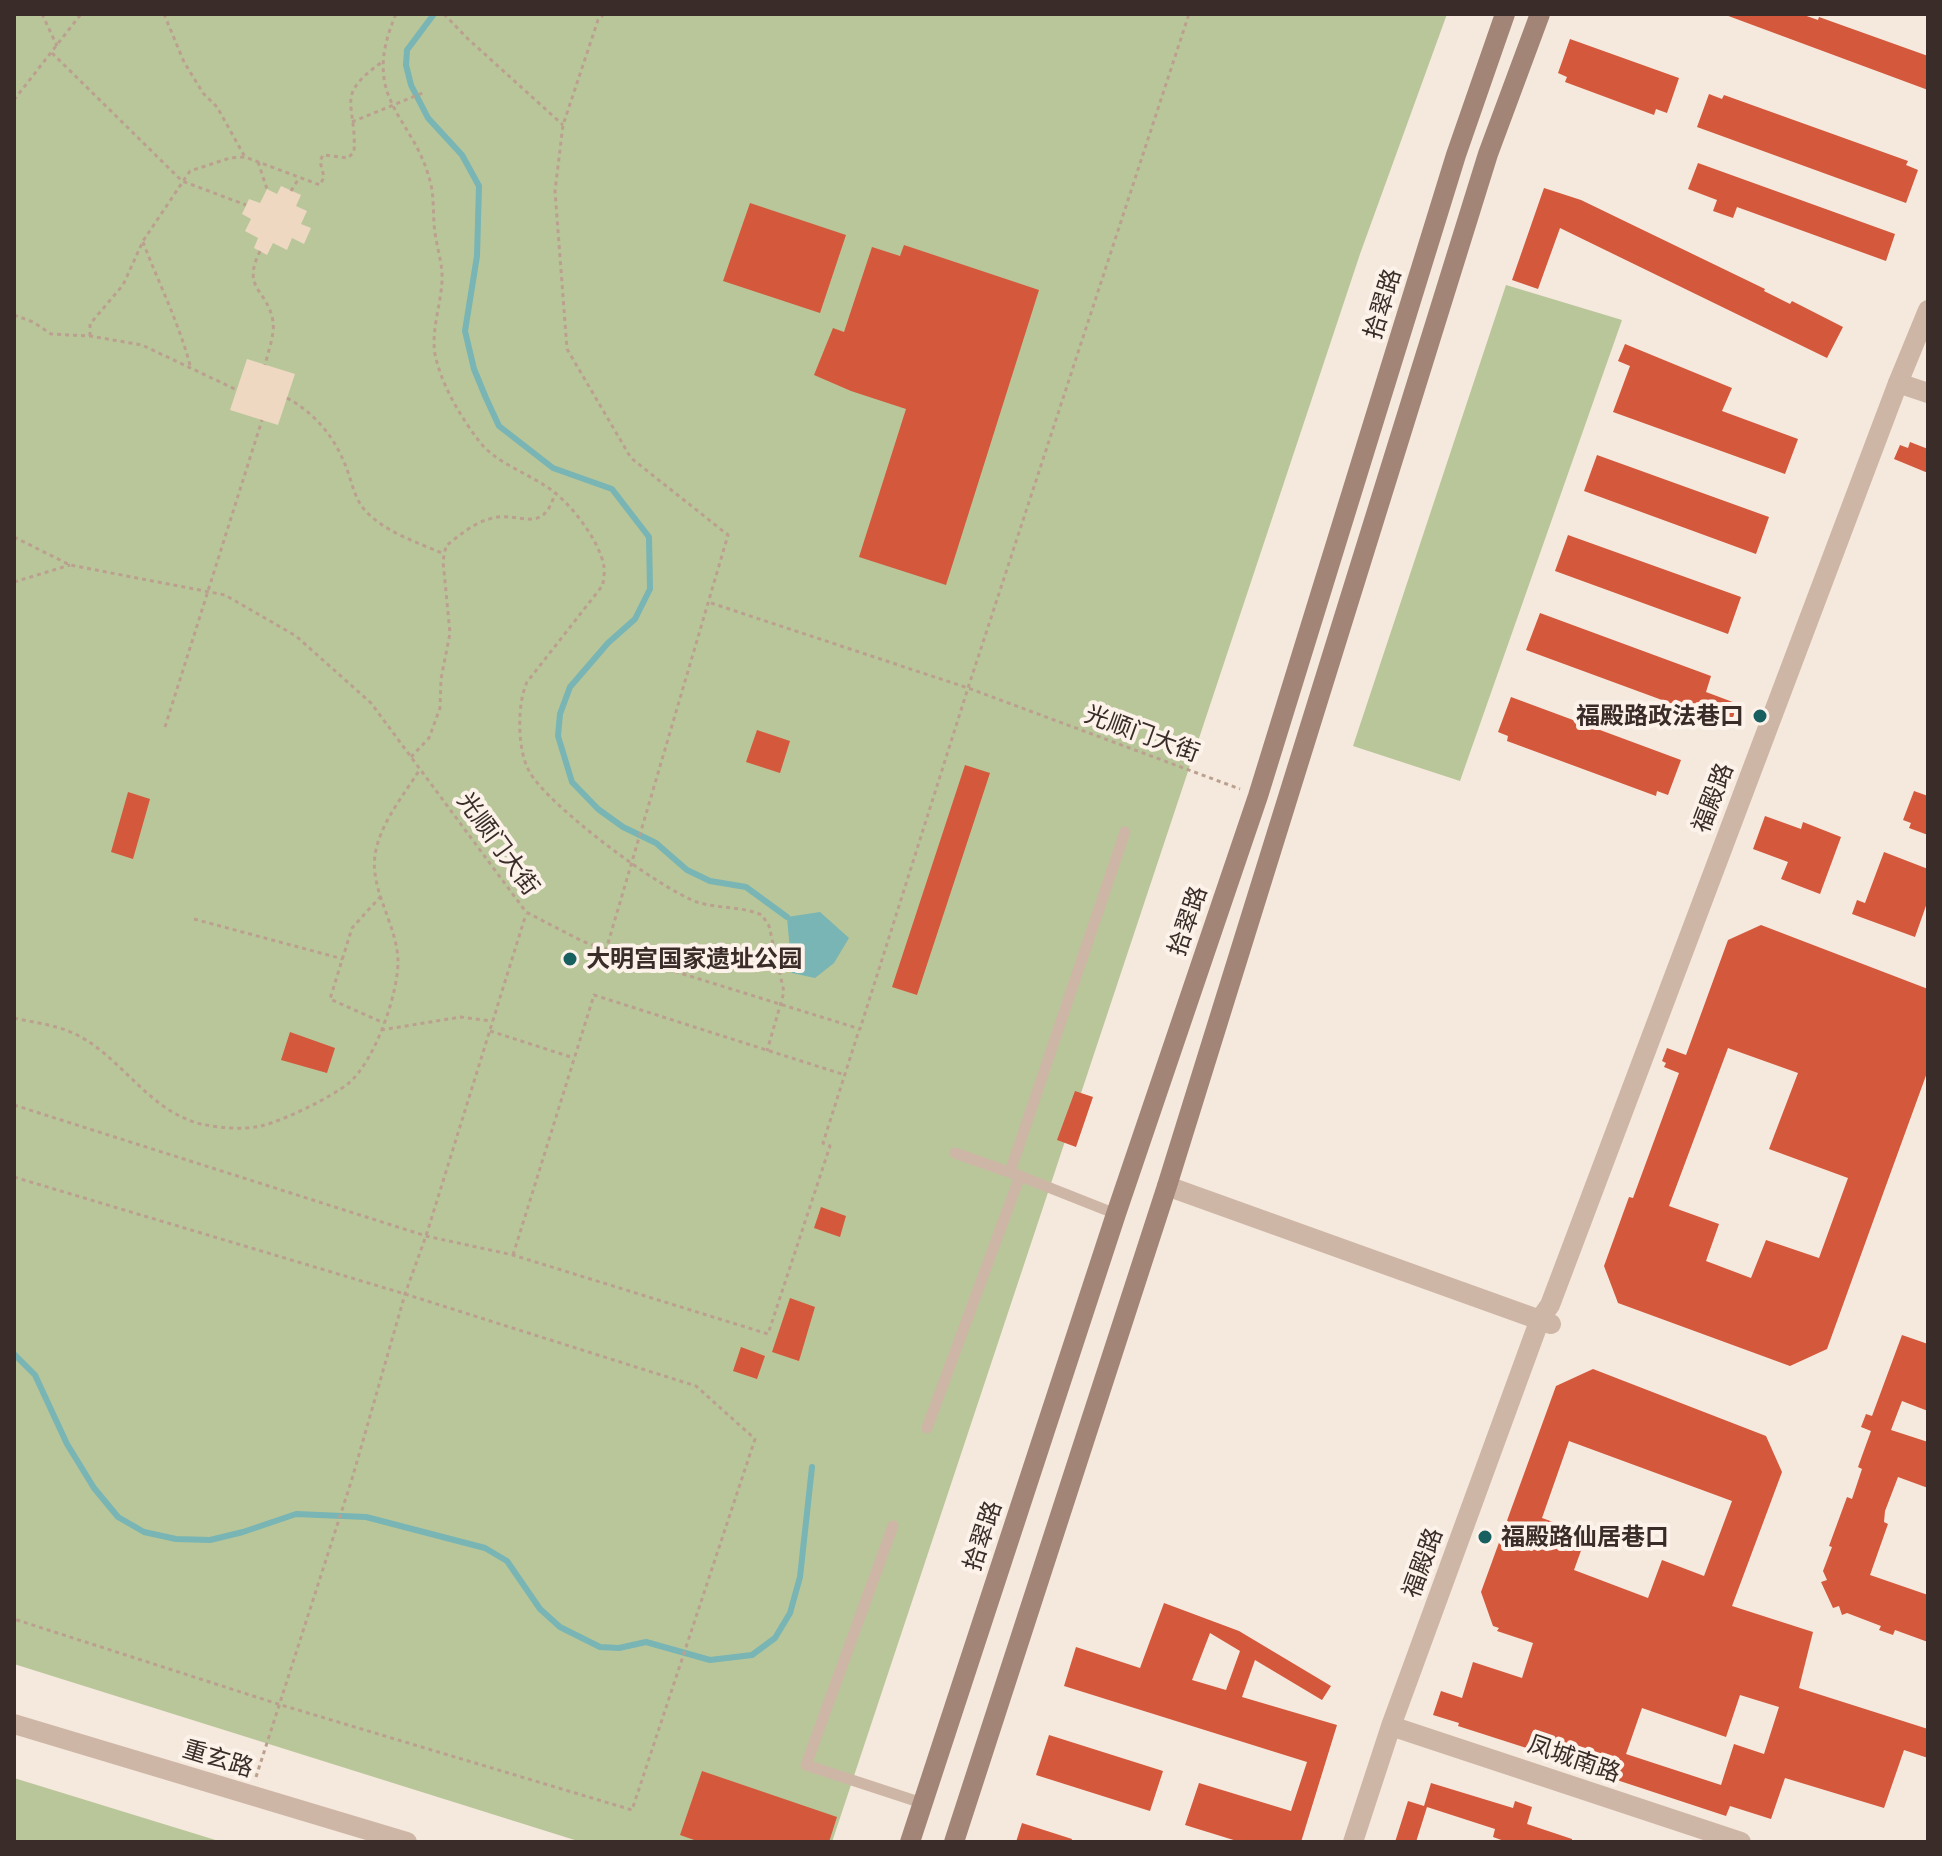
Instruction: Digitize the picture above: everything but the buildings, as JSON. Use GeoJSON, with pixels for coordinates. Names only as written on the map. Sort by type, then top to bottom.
{"type":"FeatureCollection","features":[{"type":"Feature","properties":{"kind":"main road","name":"拾翠路"},"geometry":{"type":"LineString","coordinates":[[910,1842],[1116,1214],[1258,796],[1456,155],[1505,14]]}},
{"type":"Feature","properties":{"kind":"main road"},"geometry":{"type":"LineString","coordinates":[[954,1842],[1167,1186],[1488,154],[1540,14]]}},
{"type":"Feature","properties":{"kind":"street","name":"福殿路"},"geometry":{"type":"LineString","coordinates":[[1353,1842],[1547,1316],[1928,310]]}},
{"type":"Feature","properties":{"kind":"street"},"geometry":{"type":"LineString","coordinates":[[1898,383],[1928,393]]}},
{"type":"Feature","properties":{"kind":"street"},"geometry":{"type":"LineString","coordinates":[[1167,1186],[1547,1316]]}},
{"type":"Feature","properties":{"kind":"street","name":"重玄路"},"geometry":{"type":"LineString","coordinates":[[14,1724],[407,1842]]}},
{"type":"Feature","properties":{"kind":"street","name":"福殿路"},"geometry":{"type":"LineString","coordinates":[[1366,1842],[1397,1727]]}},
{"type":"Feature","properties":{"kind":"street","name":"凤城南路"},"geometry":{"type":"LineString","coordinates":[[1397,1727],[1741,1842]]}},
{"type":"Feature","properties":{"kind":"lane"},"geometry":{"type":"LineString","coordinates":[[927,1428],[1015,1174],[1125,832]]}},
{"type":"Feature","properties":{"kind":"lane"},"geometry":{"type":"LineString","coordinates":[[955,1153],[1116,1214]]}},
{"type":"Feature","properties":{"kind":"lane"},"geometry":{"type":"LineString","coordinates":[[893,1526],[806,1765],[922,1803]]}},
{"type":"Feature","properties":{"kind":"path"},"geometry":{"type":"LineString","coordinates":[[42,14],[57,46]]}},
{"type":"Feature","properties":{"kind":"path"},"geometry":{"type":"LineString","coordinates":[[14,100],[81,14]]}},
{"type":"Feature","properties":{"kind":"path"},"geometry":{"type":"LineString","coordinates":[[164,14],[184,62],[203,93],[217,107],[245,157]]}},
{"type":"Feature","properties":{"kind":"path"},"geometry":{"type":"LineString","coordinates":[[396,14],[386,38],[382,62],[391,105],[427,171],[432,193],[434,229],[443,277],[435,351],[443,378],[481,444],[570,506],[597,549],[604,567],[603,585],[527,682],[521,695],[520,723],[527,769],[538,785],[573,819],[676,892],[721,908],[740,907],[762,915],[769,926],[783,978],[782,1003],[767,1051]]}},
{"type":"Feature","properties":{"kind":"path"},"geometry":{"type":"LineString","coordinates":[[444,14],[563,125]]}},
{"type":"Feature","properties":{"kind":"path"},"geometry":{"type":"LineString","coordinates":[[604,14],[598,20],[563,125],[555,191],[567,349],[631,458],[728,535],[606,950]]}},
{"type":"Feature","properties":{"kind":"path"},"geometry":{"type":"LineString","coordinates":[[14,1105],[426,1236],[513,1255],[768,1334],[830,1146],[823,1143],[968,688],[1189,14]]}},
{"type":"Feature","properties":{"kind":"path"},"geometry":{"type":"LineString","coordinates":[[52,53],[182,181],[246,205]]}},
{"type":"Feature","properties":{"kind":"path"},"geometry":{"type":"LineString","coordinates":[[90,336],[90,324],[123,285],[143,241],[190,171],[230,158],[245,157],[320,185],[324,177],[320,161],[323,155],[348,158],[354,152],[351,92],[356,82],[382,62]]}},
{"type":"Feature","properties":{"kind":"path"},"geometry":{"type":"LineString","coordinates":[[352,122],[425,92]]}},
{"type":"Feature","properties":{"kind":"path"},"geometry":{"type":"LineString","coordinates":[[258,162],[267,189]]}},
{"type":"Feature","properties":{"kind":"path"},"geometry":{"type":"LineString","coordinates":[[291,191],[299,178]]}},
{"type":"Feature","properties":{"kind":"path"},"geometry":{"type":"LineString","coordinates":[[143,241],[183,340],[191,369]]}},
{"type":"Feature","properties":{"kind":"path"},"geometry":{"type":"LineString","coordinates":[[260,251],[252,270],[253,281],[273,321],[265,365]]}},
{"type":"Feature","properties":{"kind":"path"},"geometry":{"type":"LineString","coordinates":[[14,315],[33,322],[51,334],[90,336],[142,345],[237,390]]}},
{"type":"Feature","properties":{"kind":"path"},"geometry":{"type":"LineString","coordinates":[[287,398],[314,417],[329,435],[344,460],[357,500],[366,511],[378,522],[444,554]]}},
{"type":"Feature","properties":{"kind":"path"},"geometry":{"type":"LineString","coordinates":[[165,727],[262,420]]}},
{"type":"Feature","properties":{"kind":"path"},"geometry":{"type":"LineString","coordinates":[[411,757],[429,738],[440,708],[441,679],[450,633],[443,561],[446,546],[487,519],[502,516],[533,521],[544,516],[555,493]]}},
{"type":"Feature","properties":{"kind":"path","name":"光顺门大街"},"geometry":{"type":"LineString","coordinates":[[14,537],[70,565],[225,595],[296,636],[371,703],[526,912],[606,950],[860,1029]]}},
{"type":"Feature","properties":{"kind":"path"},"geometry":{"type":"LineString","coordinates":[[14,582],[70,565]]}},
{"type":"Feature","properties":{"kind":"path","name":"光顺门大街"},"geometry":{"type":"LineString","coordinates":[[710,603],[968,688],[1258,796]]}},
{"type":"Feature","properties":{"kind":"path"},"geometry":{"type":"LineString","coordinates":[[14,1018],[57,1027],[79,1036],[104,1054],[151,1098],[179,1116],[202,1124],[230,1128],[261,1126],[328,1098],[351,1081],[370,1054],[384,1023],[395,986],[398,962],[395,939],[375,874],[375,856],[381,833],[420,769]]}},
{"type":"Feature","properties":{"kind":"path"},"geometry":{"type":"LineString","coordinates":[[381,895],[352,928],[330,999],[384,1023]]}},
{"type":"Feature","properties":{"kind":"path"},"geometry":{"type":"LineString","coordinates":[[251,1796],[526,912]]}},
{"type":"Feature","properties":{"kind":"path"},"geometry":{"type":"LineString","coordinates":[[194,919],[343,959]]}},
{"type":"Feature","properties":{"kind":"path"},"geometry":{"type":"LineString","coordinates":[[513,1255],[594,995],[845,1075]]}},
{"type":"Feature","properties":{"kind":"path"},"geometry":{"type":"LineString","coordinates":[[381,1030],[461,1017],[492,1021]]}},
{"type":"Feature","properties":{"kind":"path"},"geometry":{"type":"LineString","coordinates":[[489,1031],[574,1058]]}},
{"type":"Feature","properties":{"kind":"path"},"geometry":{"type":"LineString","coordinates":[[14,1177],[405,1294],[696,1386],[755,1439],[632,1810],[278,1704],[14,1619]]}},
{"type":"Feature","properties":{"kind":"green space","name":"大明宫国家遗址公园"},"geometry":{"type":"Polygon","coordinates":[[[14,14],[1447,14],[1360,254],[832,1842],[581,1842],[14,1664],[14,14]]]}},
{"type":"Feature","properties":{"kind":"green space"},"geometry":{"type":"Polygon","coordinates":[[[1506,285],[1622,320],[1460,781],[1353,746],[1506,285]]]}},
{"type":"Feature","properties":{"kind":"green space"},"geometry":{"type":"Polygon","coordinates":[[[14,1778],[222,1842],[14,1842],[14,1778]]]}},
{"type":"Feature","properties":{"kind":"shaded area"},"geometry":{"type":"Polygon","coordinates":[[[281,186],[301,195],[296,206],[307,211],[301,224],[311,228],[304,244],[292,238],[287,250],[273,243],[267,255],[254,248],[258,238],[245,231],[251,219],[242,214],[249,199],[260,203],[267,189],[277,194],[281,186]]]}},
{"type":"Feature","properties":{"kind":"shaded area"},"geometry":{"type":"Polygon","coordinates":[[[247,359],[295,374],[278,425],[230,410],[247,359]]]}},
{"type":"Feature","properties":{"kind":"water"},"geometry":{"type":"Polygon","coordinates":[[[820,912],[849,938],[834,963],[815,978],[792,973],[787,917],[820,912]]]}},
{"type":"Feature","properties":{"kind":"waterway"},"geometry":{"type":"LineString","coordinates":[[434,14],[407,50],[406,65],[411,85],[428,118],[462,155],[479,186],[477,256],[465,331],[474,369],[499,426],[553,468],[612,489],[649,537],[650,589],[635,619],[608,643],[570,687],[560,714],[558,736],[572,782],[598,809],[623,827],[656,843],[687,870],[710,881],[746,887],[787,917]]}},
{"type":"Feature","properties":{"kind":"waterway"},"geometry":{"type":"LineString","coordinates":[[14,1354],[35,1375],[67,1444],[94,1488],[118,1517],[144,1532],[176,1539],[210,1540],[296,1514],[366,1517],[485,1548],[507,1561],[540,1609],[560,1627],[600,1647],[619,1648],[646,1642],[710,1660],[752,1655],[775,1638],[790,1613],[800,1577],[812,1467]]}},
{"type":"Feature","properties":{"kind":"place","name":"福殿路政法巷口"},"geometry":{"type":"Point","coordinates":[1760,716]}},
{"type":"Feature","properties":{"kind":"place","name":"大明宫国家遗址公园"},"geometry":{"type":"Point","coordinates":[570,959]}},
{"type":"Feature","properties":{"kind":"place","name":"福殿路仙居巷口"},"geometry":{"type":"Point","coordinates":[1485,1537]}}]}
